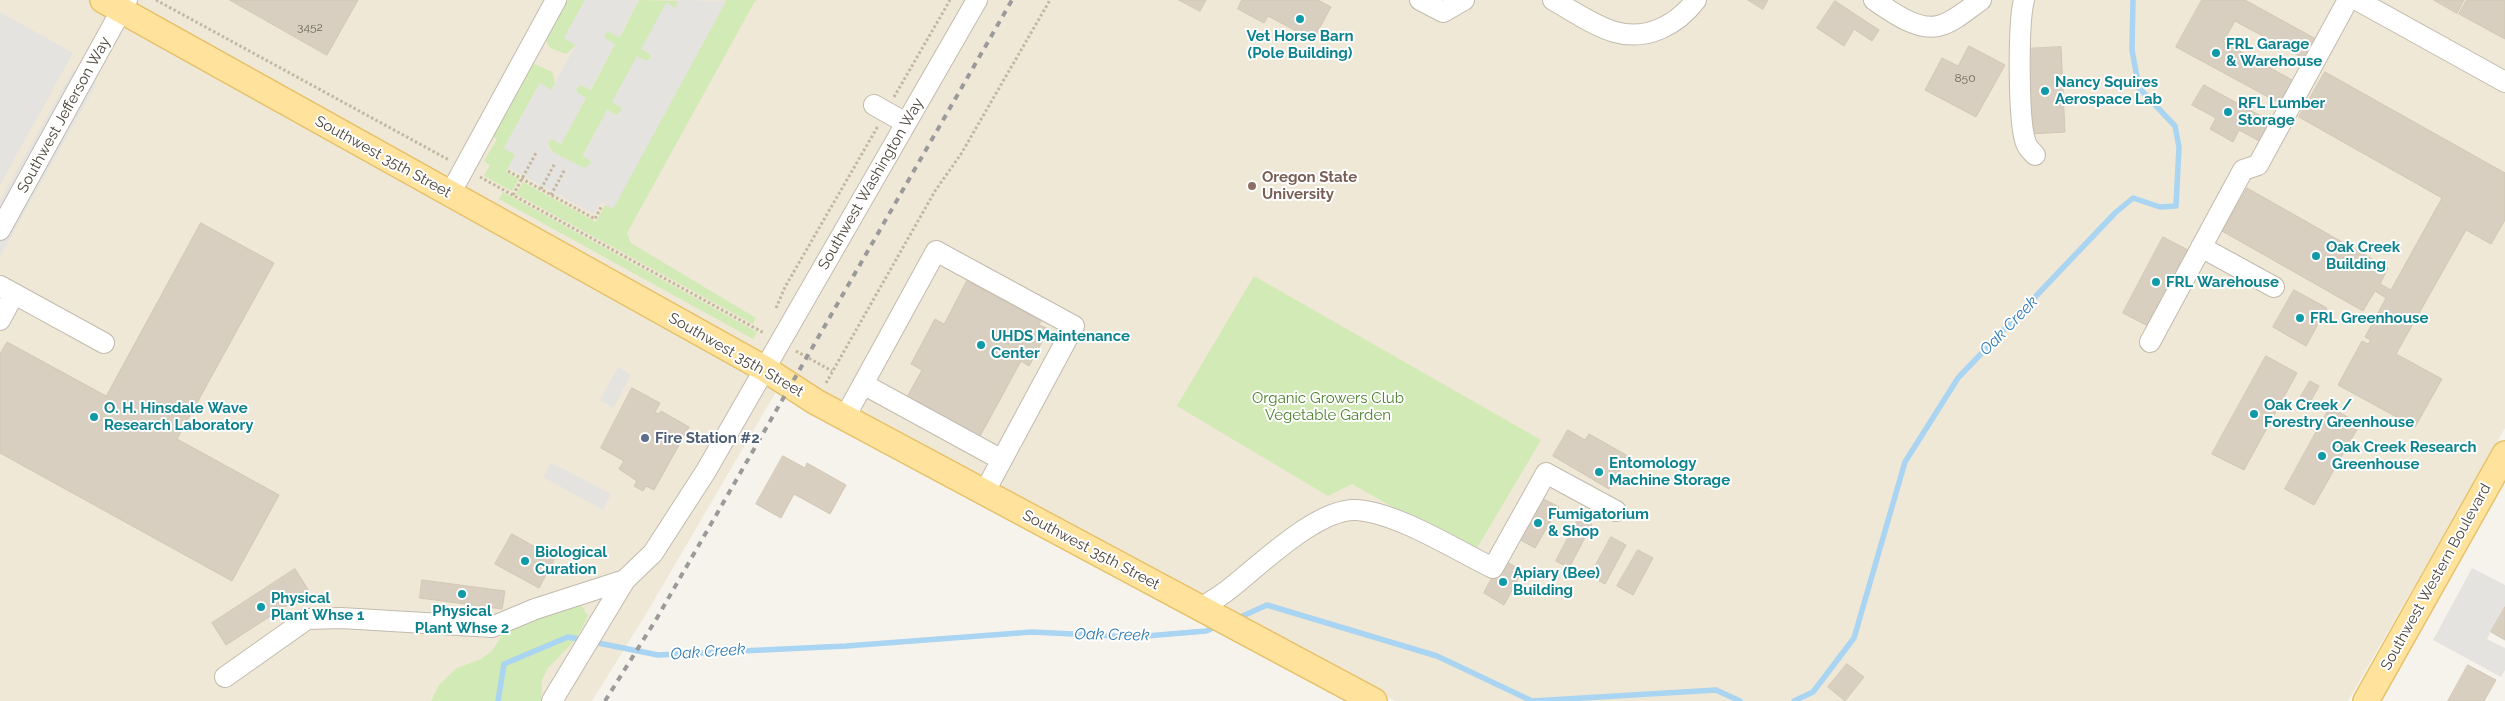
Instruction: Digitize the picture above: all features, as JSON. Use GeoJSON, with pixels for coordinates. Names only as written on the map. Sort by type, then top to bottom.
{"type":"FeatureCollection","features":[{"type":"Feature","properties":{"kind":"main road","name":"Southwest 35th Street"},"geometry":{"type":"LineString","coordinates":[[117,3],[450,194],[757,364],[816,402],[1374,701]]}},
{"type":"Feature","properties":{"kind":"main road","name":"Southwest Western Boulevard"},"geometry":{"type":"LineString","coordinates":[[2366,701],[2505,454]]}},
{"type":"Feature","properties":{"kind":"street"},"geometry":{"type":"LineString","coordinates":[[450,194],[556,0]]}},
{"type":"Feature","properties":{"kind":"street","name":"Southwest Washington Way"},"geometry":{"type":"LineString","coordinates":[[625,580],[654,553],[706,472],[757,364],[780,342],[977,0]]}},
{"type":"Feature","properties":{"kind":"street"},"geometry":{"type":"LineString","coordinates":[[1420,0],[1443,12],[1464,0]]}},
{"type":"Feature","properties":{"kind":"street"},"geometry":{"type":"LineString","coordinates":[[1553,0],[1614,32],[1636,36],[1666,27],[1677,20],[1696,0]]}},
{"type":"Feature","properties":{"kind":"street"},"geometry":{"type":"LineString","coordinates":[[1874,0],[1913,22],[1930,27],[1939,26],[1954,19],[1981,0]]}},
{"type":"Feature","properties":{"kind":"street"},"geometry":{"type":"LineString","coordinates":[[2024,0],[2020,31],[2022,128],[2026,144],[2035,155]]}},
{"type":"Feature","properties":{"kind":"street"},"geometry":{"type":"LineString","coordinates":[[2150,342],[2243,170],[2258,165],[2348,0]]}},
{"type":"Feature","properties":{"kind":"street"},"geometry":{"type":"LineString","coordinates":[[2358,0],[2385,6],[2505,82]]}},
{"type":"Feature","properties":{"kind":"street","name":"Southwest Jefferson Way"},"geometry":{"type":"LineString","coordinates":[[0,230],[117,3]]}},
{"type":"Feature","properties":{"kind":"street"},"geometry":{"type":"LineString","coordinates":[[880,108],[906,124]]}},
{"type":"Feature","properties":{"kind":"street"},"geometry":{"type":"LineString","coordinates":[[2201,247],[2274,287]]}},
{"type":"Feature","properties":{"kind":"street"},"geometry":{"type":"LineString","coordinates":[[845,417],[936,250],[1057,316],[1074,326],[984,493]]}},
{"type":"Feature","properties":{"kind":"street"},"geometry":{"type":"LineString","coordinates":[[0,320],[7,290],[104,343]]}},
{"type":"Feature","properties":{"kind":"street"},"geometry":{"type":"LineString","coordinates":[[863,384],[1002,460]]}},
{"type":"Feature","properties":{"kind":"street"},"geometry":{"type":"LineString","coordinates":[[1206,612],[1226,592],[1298,535],[1319,521],[1345,510],[1358,510],[1384,517],[1438,540],[1492,568],[1546,473],[1616,511]]}},
{"type":"Feature","properties":{"kind":"street"},"geometry":{"type":"LineString","coordinates":[[225,676],[308,619],[341,618],[492,627],[544,606],[625,580]]}},
{"type":"Feature","properties":{"kind":"street"},"geometry":{"type":"LineString","coordinates":[[557,693],[625,580]]}},
{"type":"Feature","properties":{"kind":"path"},"geometry":{"type":"LineString","coordinates":[[156,0],[832,371]]}},
{"type":"Feature","properties":{"kind":"path"},"geometry":{"type":"LineString","coordinates":[[774,312],[785,287],[880,108],[950,0]]}},
{"type":"Feature","properties":{"kind":"path"},"geometry":{"type":"LineString","coordinates":[[816,402],[935,191],[960,154],[1050,0]]}},
{"type":"Feature","properties":{"kind":"path"},"geometry":{"type":"LineString","coordinates":[[514,196],[536,153]]}},
{"type":"Feature","properties":{"kind":"path"},"geometry":{"type":"LineString","coordinates":[[541,189],[555,163]]}},
{"type":"Feature","properties":{"kind":"path"},"geometry":{"type":"LineString","coordinates":[[551,195],[565,169]]}},
{"type":"Feature","properties":{"kind":"path"},"geometry":{"type":"LineString","coordinates":[[508,171],[595,219],[602,205]]}},
{"type":"Feature","properties":{"kind":"path"},"geometry":{"type":"LineString","coordinates":[[757,364],[763,333],[766,328]]}},
{"type":"Feature","properties":{"kind":"shaded area","name":"Oregon State University"},"geometry":{"type":"Polygon","coordinates":[[[0,0],[2505,0],[2505,428],[2348,701],[1395,701],[787,373],[646,614],[592,701],[0,701],[0,0]]]}},
{"type":"Feature","properties":{"kind":"shaded area"},"geometry":{"type":"Polygon","coordinates":[[[585,0],[639,0],[619,37],[607,31],[604,38],[615,44],[590,90],[581,85],[576,89],[577,93],[586,98],[561,144],[552,139],[548,142],[548,147],[553,152],[584,168],[592,162],[583,156],[607,110],[617,115],[621,111],[621,107],[612,102],[637,56],[646,61],[651,58],[650,54],[641,49],[666,3],[675,8],[679,0],[726,1],[613,209],[601,202],[594,214],[508,168],[515,155],[504,148],[540,83],[551,90],[576,45],[564,38],[585,0]]]}},
{"type":"Feature","properties":{"kind":"shaded area"},"geometry":{"type":"Polygon","coordinates":[[[0,12],[73,53],[0,185],[0,12]]]}},
{"type":"Feature","properties":{"kind":"shaded area"},"geometry":{"type":"Polygon","coordinates":[[[73,70],[97,83],[0,256],[0,200],[73,70]]]}},
{"type":"Feature","properties":{"kind":"shaded area"},"geometry":{"type":"Polygon","coordinates":[[[618,367],[631,375],[613,408],[600,400],[618,367]]]}},
{"type":"Feature","properties":{"kind":"shaded area"},"geometry":{"type":"Polygon","coordinates":[[[552,463],[611,494],[603,510],[543,477],[552,463]]]}},
{"type":"Feature","properties":{"kind":"shaded area"},"geometry":{"type":"Polygon","coordinates":[[[2472,568],[2505,585],[2505,606],[2487,639],[2505,648],[2505,670],[2501,677],[2433,640],[2472,568]]]}},
{"type":"Feature","properties":{"kind":"green space"},"geometry":{"type":"Polygon","coordinates":[[[568,0],[585,0],[564,38],[576,45],[566,54],[550,48],[546,41],[568,0]]]}},
{"type":"Feature","properties":{"kind":"green space"},"geometry":{"type":"Polygon","coordinates":[[[639,0],[679,1],[675,8],[666,4],[642,49],[650,54],[651,58],[646,61],[637,57],[612,102],[621,107],[621,111],[617,115],[607,110],[583,155],[592,163],[586,168],[575,166],[557,156],[549,147],[548,142],[552,139],[561,144],[586,98],[577,93],[576,89],[581,85],[591,90],[615,44],[603,38],[607,31],[620,37],[639,0]]]}},
{"type":"Feature","properties":{"kind":"green space"},"geometry":{"type":"Polygon","coordinates":[[[724,0],[758,0],[755,1],[627,233],[631,243],[756,318],[753,324],[516,194],[523,182],[596,222],[605,205],[613,208],[726,1],[724,0]]]}},
{"type":"Feature","properties":{"kind":"green space"},"geometry":{"type":"Polygon","coordinates":[[[535,64],[552,72],[555,83],[551,90],[539,84],[504,148],[516,154],[506,172],[519,179],[512,191],[484,176],[490,165],[484,161],[497,139],[492,136],[530,68],[535,64]]]}},
{"type":"Feature","properties":{"kind":"green space"},"geometry":{"type":"Polygon","coordinates":[[[503,192],[757,332],[753,339],[499,199],[503,192]]]}},
{"type":"Feature","properties":{"kind":"green space","name":"Organic Growers Club Vegetable Garden"},"geometry":{"type":"Polygon","coordinates":[[[1254,276],[1541,440],[1474,553],[1352,484],[1328,496],[1177,406],[1254,276]]]}},
{"type":"Feature","properties":{"kind":"green space"},"geometry":{"type":"Polygon","coordinates":[[[558,601],[582,606],[588,616],[576,639],[548,668],[542,680],[541,701],[431,701],[439,685],[457,668],[481,659],[491,652],[512,621],[558,601]]]}},
{"type":"Feature","properties":{"kind":"building"},"geometry":{"type":"Polygon","coordinates":[[[230,0],[358,0],[327,55],[230,0]]]}},
{"type":"Feature","properties":{"kind":"building"},"geometry":{"type":"Polygon","coordinates":[[[1179,0],[1206,0],[1200,11],[1179,0]]]}},
{"type":"Feature","properties":{"kind":"building","name":"Vet Horse Barn (Pole Building)"},"geometry":{"type":"Polygon","coordinates":[[[1242,0],[1318,0],[1331,7],[1313,40],[1268,16],[1264,23],[1238,9],[1242,0]]]}},
{"type":"Feature","properties":{"kind":"building"},"geometry":{"type":"Polygon","coordinates":[[[1748,0],[1768,0],[1763,9],[1748,0]]]}},
{"type":"Feature","properties":{"kind":"building","name":"FRL Garage & Warehouse"},"geometry":{"type":"Polygon","coordinates":[[[2202,0],[2245,0],[2316,39],[2305,59],[2235,21],[2223,42],[2294,81],[2281,104],[2176,47],[2202,0]]]}},
{"type":"Feature","properties":{"kind":"building"},"geometry":{"type":"Polygon","coordinates":[[[2434,0],[2464,0],[2457,13],[2434,0]]]}},
{"type":"Feature","properties":{"kind":"building"},"geometry":{"type":"Polygon","coordinates":[[[2467,0],[2505,0],[2505,39],[2459,14],[2467,0]]]}},
{"type":"Feature","properties":{"kind":"building"},"geometry":{"type":"Polygon","coordinates":[[[1835,1],[1879,30],[1872,41],[1854,29],[1844,46],[1817,28],[1835,1]]]}},
{"type":"Feature","properties":{"kind":"building"},"geometry":{"type":"Polygon","coordinates":[[[1969,46],[2005,65],[1976,117],[1925,90],[1942,58],[1958,66],[1969,46]]]}},
{"type":"Feature","properties":{"kind":"building","name":"Nancy Squires Aerospace Lab"},"geometry":{"type":"Polygon","coordinates":[[[2061,47],[2065,132],[2029,134],[2025,49],[2061,47]]]}},
{"type":"Feature","properties":{"kind":"building","name":"Oak Creek Building"},"geometry":{"type":"Polygon","coordinates":[[[2325,72],[2505,173],[2505,220],[2491,244],[2466,230],[2396,354],[2442,379],[2415,427],[2338,385],[2362,341],[2368,344],[2371,340],[2365,337],[2386,298],[2375,291],[2363,311],[2222,231],[2247,188],[2388,268],[2380,284],[2391,290],[2442,198],[2299,117],[2325,72]]]}},
{"type":"Feature","properties":{"kind":"building","name":"RFL Lumber Storage"},"geometry":{"type":"Polygon","coordinates":[[[2204,85],[2270,121],[2259,141],[2239,130],[2233,142],[2210,129],[2216,118],[2192,105],[2204,85]]]}},
{"type":"Feature","properties":{"kind":"building","name":"O. H. Hinsdale Wave Research Laboratory"},"geometry":{"type":"Polygon","coordinates":[[[201,223],[274,263],[177,439],[279,495],[232,581],[0,453],[0,354],[7,342],[106,396],[201,223]]]}},
{"type":"Feature","properties":{"kind":"building","name":"FRL Warehouse"},"geometry":{"type":"Polygon","coordinates":[[[2163,237],[2188,250],[2148,326],[2123,313],[2163,237]]]}},
{"type":"Feature","properties":{"kind":"building","name":"UHDS Maintenance Center"},"geometry":{"type":"Polygon","coordinates":[[[967,281],[1041,321],[1039,325],[1049,329],[1029,366],[1021,361],[979,438],[906,399],[922,370],[911,364],[935,319],[944,324],[967,281]]]}},
{"type":"Feature","properties":{"kind":"building","name":"FRL Greenhouse"},"geometry":{"type":"Polygon","coordinates":[[[2294,290],[2327,308],[2306,346],[2273,327],[2294,290]]]}},
{"type":"Feature","properties":{"kind":"building","name":"Oak Creek / Forestry Greenhouse"},"geometry":{"type":"Polygon","coordinates":[[[2266,356],[2297,373],[2244,470],[2212,454],[2266,356]]]}},
{"type":"Feature","properties":{"kind":"building"},"geometry":{"type":"Polygon","coordinates":[[[2310,381],[2319,386],[2307,408],[2297,403],[2310,381]]]}},
{"type":"Feature","properties":{"kind":"building","name":"Fire Station #2"},"geometry":{"type":"Polygon","coordinates":[[[632,388],[660,403],[655,412],[659,414],[661,411],[689,427],[654,490],[646,486],[643,491],[634,486],[637,481],[619,469],[624,461],[601,448],[632,388]]]}},
{"type":"Feature","properties":{"kind":"building","name":"Oak Creek Research Greenhouse"},"geometry":{"type":"Polygon","coordinates":[[[2330,407],[2360,424],[2314,505],[2285,489],[2330,407]]]}},
{"type":"Feature","properties":{"kind":"building","name":"Entomology Machine Storage"},"geometry":{"type":"Polygon","coordinates":[[[1568,430],[1585,440],[1589,434],[1628,456],[1609,489],[1553,456],[1568,430]]]}},
{"type":"Feature","properties":{"kind":"building"},"geometry":{"type":"Polygon","coordinates":[[[783,456],[805,468],[807,463],[846,485],[830,514],[794,494],[781,518],[756,504],[783,456]]]}},
{"type":"Feature","properties":{"kind":"building","name":"Fumigatorium & Shop"},"geometry":{"type":"Polygon","coordinates":[[[1540,497],[1559,507],[1535,548],[1517,538],[1540,497]]]}},
{"type":"Feature","properties":{"kind":"building"},"geometry":{"type":"Polygon","coordinates":[[[1579,517],[1592,524],[1569,568],[1556,561],[1579,517]]]}},
{"type":"Feature","properties":{"kind":"building","name":"Biological Curation"},"geometry":{"type":"Polygon","coordinates":[[[512,534],[555,558],[539,588],[495,564],[512,534]]]}},
{"type":"Feature","properties":{"kind":"building"},"geometry":{"type":"Polygon","coordinates":[[[1611,537],[1626,545],[1605,584],[1590,576],[1611,537]]]}},
{"type":"Feature","properties":{"kind":"building"},"geometry":{"type":"Polygon","coordinates":[[[1638,550],[1653,558],[1633,595],[1617,586],[1638,550]]]}},
{"type":"Feature","properties":{"kind":"building","name":"Apiary (Bee) Building"},"geometry":{"type":"Polygon","coordinates":[[[1502,560],[1523,570],[1504,605],[1484,593],[1502,560]]]}},
{"type":"Feature","properties":{"kind":"building","name":"Physical Plant Whse 1"},"geometry":{"type":"Polygon","coordinates":[[[295,569],[309,591],[226,645],[212,623],[295,569]]]}},
{"type":"Feature","properties":{"kind":"building","name":"Physical Plant Whse 2"},"geometry":{"type":"Polygon","coordinates":[[[422,580],[505,591],[502,609],[420,598],[422,580]]]}},
{"type":"Feature","properties":{"kind":"building"},"geometry":{"type":"Polygon","coordinates":[[[2505,607],[2505,640],[2491,632],[2505,607]]]}},
{"type":"Feature","properties":{"kind":"building"},"geometry":{"type":"Polygon","coordinates":[[[1847,664],[1864,677],[1845,701],[1828,687],[1847,664]]]}},
{"type":"Feature","properties":{"kind":"building"},"geometry":{"type":"Polygon","coordinates":[[[2468,665],[2496,680],[2484,701],[2448,701],[2468,665]]]}},
{"type":"Feature","properties":{"kind":"waterway","name":"Oak Creek"},"geometry":{"type":"LineString","coordinates":[[1794,701],[1813,692],[1854,638],[1905,462],[1958,378],[2115,213],[2133,198],[2160,207],[2176,206],[2179,147],[2175,126],[2139,88],[2132,50],[2133,0]]}},
{"type":"Feature","properties":{"kind":"waterway","name":"Oak Creek"},"geometry":{"type":"LineString","coordinates":[[1236,619],[1267,605],[1437,656],[1532,701],[1716,690],[1740,701]]}},
{"type":"Feature","properties":{"kind":"waterway","name":"Oak Creek"},"geometry":{"type":"LineString","coordinates":[[593,642],[658,655],[846,646],[1032,632],[1134,637],[1206,631],[1218,626]]}},
{"type":"Feature","properties":{"kind":"waterway","name":"Oak Creek"},"geometry":{"type":"LineString","coordinates":[[498,701],[504,664],[568,637],[584,640]]}},
{"type":"Feature","properties":{"kind":"railway"},"geometry":{"type":"LineString","coordinates":[[605,701],[657,618],[1012,0]]}},
{"type":"Feature","properties":{"kind":"place","name":"Vet Horse Barn (Pole Building)"},"geometry":{"type":"Point","coordinates":[1300,19]}},
{"type":"Feature","properties":{"kind":"place","name":"FRL Garage & Warehouse"},"geometry":{"type":"Point","coordinates":[2216,53]}},
{"type":"Feature","properties":{"kind":"place","name":"Nancy Squires Aerospace Lab"},"geometry":{"type":"Point","coordinates":[2045,91]}},
{"type":"Feature","properties":{"kind":"place","name":"RFL Lumber Storage"},"geometry":{"type":"Point","coordinates":[2228,112]}},
{"type":"Feature","properties":{"kind":"place","name":"Oregon State University"},"geometry":{"type":"Point","coordinates":[1252,186]}},
{"type":"Feature","properties":{"kind":"place","name":"Oak Creek Building"},"geometry":{"type":"Point","coordinates":[2316,256]}},
{"type":"Feature","properties":{"kind":"place","name":"FRL Warehouse"},"geometry":{"type":"Point","coordinates":[2156,282]}},
{"type":"Feature","properties":{"kind":"place","name":"FRL Greenhouse"},"geometry":{"type":"Point","coordinates":[2300,318]}},
{"type":"Feature","properties":{"kind":"place","name":"UHDS Maintenance Center"},"geometry":{"type":"Point","coordinates":[981,345]}},
{"type":"Feature","properties":{"kind":"place","name":"Oak Creek / Forestry Greenhouse"},"geometry":{"type":"Point","coordinates":[2254,414]}},
{"type":"Feature","properties":{"kind":"place","name":"O. H. Hinsdale Wave Research Laboratory"},"geometry":{"type":"Point","coordinates":[94,417]}},
{"type":"Feature","properties":{"kind":"place","name":"Fire Station #2"},"geometry":{"type":"Point","coordinates":[645,438]}},
{"type":"Feature","properties":{"kind":"place","name":"Oak Creek Research Greenhouse"},"geometry":{"type":"Point","coordinates":[2322,456]}},
{"type":"Feature","properties":{"kind":"place","name":"Entomology Machine Storage"},"geometry":{"type":"Point","coordinates":[1599,472]}},
{"type":"Feature","properties":{"kind":"place","name":"Fumigatorium & Shop"},"geometry":{"type":"Point","coordinates":[1538,523]}},
{"type":"Feature","properties":{"kind":"place","name":"Biological Curation"},"geometry":{"type":"Point","coordinates":[525,561]}},
{"type":"Feature","properties":{"kind":"place","name":"Apiary (Bee) Building"},"geometry":{"type":"Point","coordinates":[1503,582]}},
{"type":"Feature","properties":{"kind":"place","name":"Physical Plant Whse 2"},"geometry":{"type":"Point","coordinates":[462,594]}},
{"type":"Feature","properties":{"kind":"place","name":"Physical Plant Whse 1"},"geometry":{"type":"Point","coordinates":[261,607]}}]}
